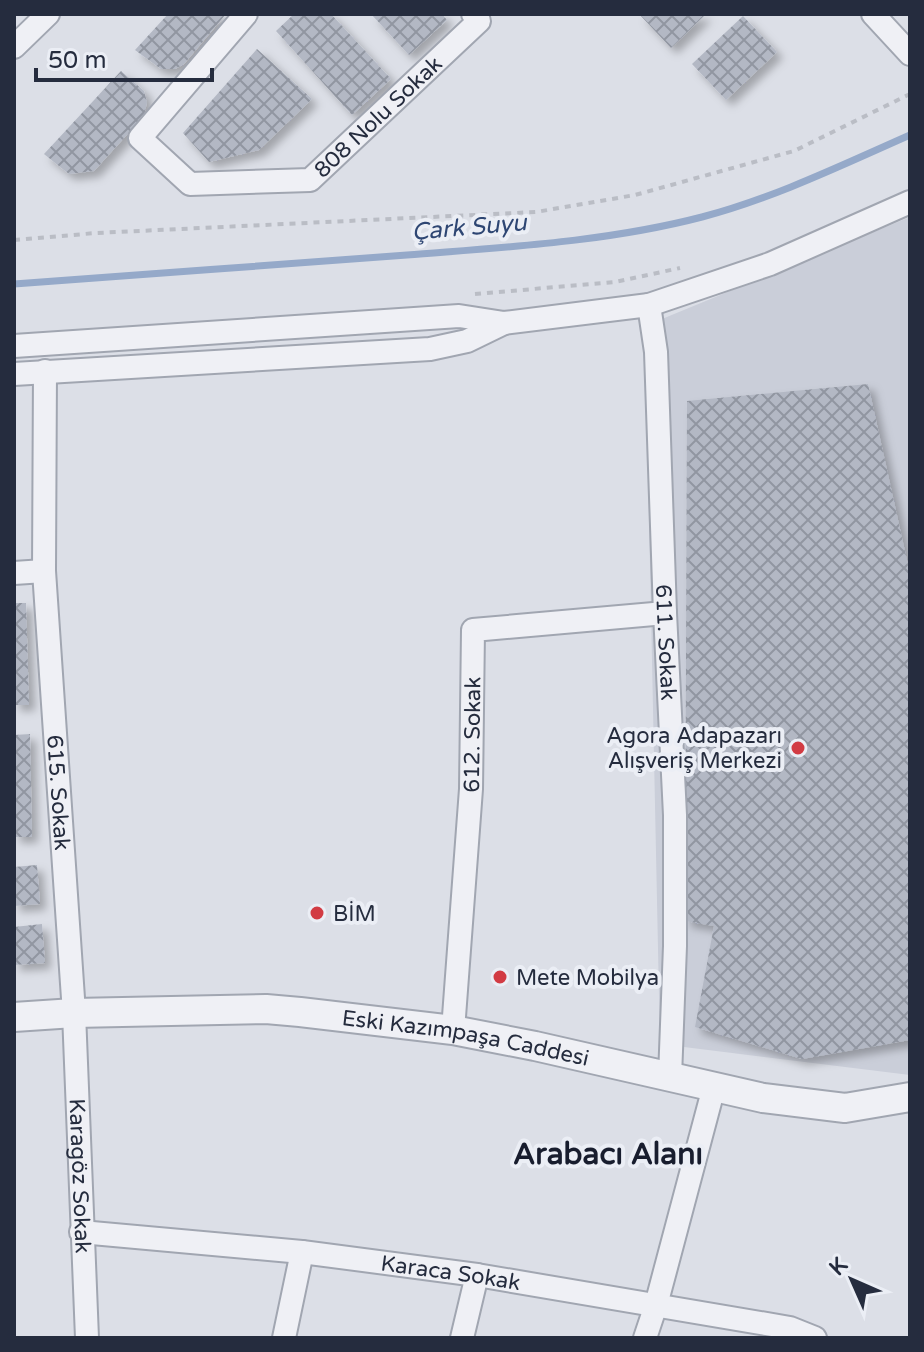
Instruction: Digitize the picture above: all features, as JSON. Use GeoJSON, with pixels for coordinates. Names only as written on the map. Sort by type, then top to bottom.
{"type":"FeatureCollection","features":[{"type":"Feature","properties":{"kind":"street"},"geometry":{"type":"LineString","coordinates":[[14,47],[48,14]]}},
{"type":"Feature","properties":{"kind":"street","name":"808 Nolu Sokak"},"geometry":{"type":"LineString","coordinates":[[246,14],[140,138],[190,184],[310,180],[476,18]]}},
{"type":"Feature","properties":{"kind":"street"},"geometry":{"type":"LineString","coordinates":[[873,14],[910,54]]}},
{"type":"Feature","properties":{"kind":"street"},"geometry":{"type":"LineString","coordinates":[[14,346],[459,316],[504,323],[649,305],[770,264],[910,202]]}},
{"type":"Feature","properties":{"kind":"street","name":"611. Sokak"},"geometry":{"type":"LineString","coordinates":[[649,305],[656,352],[675,829],[670,1077]]}},
{"type":"Feature","properties":{"kind":"street"},"geometry":{"type":"LineString","coordinates":[[14,374],[430,349],[467,341],[504,323]]}},
{"type":"Feature","properties":{"kind":"street","name":"615. Sokak"},"geometry":{"type":"LineString","coordinates":[[45,371],[44,571],[74,1013]]}},
{"type":"Feature","properties":{"kind":"street"},"geometry":{"type":"LineString","coordinates":[[14,573],[44,571]]}},
{"type":"Feature","properties":{"kind":"street","name":"612. Sokak"},"geometry":{"type":"LineString","coordinates":[[453,1030],[471,789],[473,630],[665,613]]}},
{"type":"Feature","properties":{"kind":"street","name":"Eski Kazımpaşa Caddesi"},"geometry":{"type":"LineString","coordinates":[[14,1017],[266,1009],[453,1030],[763,1098],[845,1108],[910,1097]]}},
{"type":"Feature","properties":{"kind":"street","name":"Karagöz Sokak"},"geometry":{"type":"LineString","coordinates":[[74,1013],[87,1338]]}},
{"type":"Feature","properties":{"kind":"street"},"geometry":{"type":"LineString","coordinates":[[645,1338],[714,1087]]}},
{"type":"Feature","properties":{"kind":"street"},"geometry":{"type":"LineString","coordinates":[[880,1103],[910,1112]]}},
{"type":"Feature","properties":{"kind":"street","name":"Karaca Sokak"},"geometry":{"type":"LineString","coordinates":[[81,1232],[302,1252],[477,1275],[790,1328],[815,1338]]}},
{"type":"Feature","properties":{"kind":"street"},"geometry":{"type":"LineString","coordinates":[[284,1338],[302,1252]]}},
{"type":"Feature","properties":{"kind":"street"},"geometry":{"type":"LineString","coordinates":[[462,1338],[477,1275]]}},
{"type":"Feature","properties":{"kind":"path"},"geometry":{"type":"LineString","coordinates":[[14,240],[96,233],[536,212],[635,195],[794,151],[910,94]]}},
{"type":"Feature","properties":{"kind":"path"},"geometry":{"type":"LineString","coordinates":[[470,295],[615,282],[684,268]]}},
{"type":"Feature","properties":{"kind":"shaded area","name":"Agora Adapazarı Alışveriş Merkezi"},"geometry":{"type":"Polygon","coordinates":[[[910,217],[910,1075],[660,1044],[645,326],[910,217]]]}},
{"type":"Feature","properties":{"kind":"building"},"geometry":{"type":"Polygon","coordinates":[[[168,14],[226,14],[184,64],[175,69],[161,69],[135,50],[168,14]]]}},
{"type":"Feature","properties":{"kind":"building"},"geometry":{"type":"Polygon","coordinates":[[[294,14],[331,14],[391,79],[352,115],[276,31],[294,14]]]}},
{"type":"Feature","properties":{"kind":"building"},"geometry":{"type":"Polygon","coordinates":[[[371,14],[442,14],[447,20],[409,55],[371,14]]]}},
{"type":"Feature","properties":{"kind":"building"},"geometry":{"type":"Polygon","coordinates":[[[639,14],[706,14],[671,48],[639,14]]]}},
{"type":"Feature","properties":{"kind":"building"},"geometry":{"type":"Polygon","coordinates":[[[743,16],[777,52],[726,100],[692,64],[743,16]]]}},
{"type":"Feature","properties":{"kind":"building"},"geometry":{"type":"Polygon","coordinates":[[[257,49],[312,99],[259,150],[209,162],[183,133],[257,49]]]}},
{"type":"Feature","properties":{"kind":"building"},"geometry":{"type":"Polygon","coordinates":[[[121,71],[144,91],[147,102],[144,116],[94,171],[69,174],[44,154],[121,71]]]}},
{"type":"Feature","properties":{"kind":"building","name":"Agora Adapazarı Alışveriş Merkezi"},"geometry":{"type":"Polygon","coordinates":[[[868,384],[910,574],[910,1040],[802,1059],[695,1027],[714,926],[685,921],[687,401],[868,384]]]}},
{"type":"Feature","properties":{"kind":"building"},"geometry":{"type":"Polygon","coordinates":[[[14,603],[26,603],[29,705],[14,705],[14,603]]]}},
{"type":"Feature","properties":{"kind":"building"},"geometry":{"type":"Polygon","coordinates":[[[30,734],[32,837],[14,837],[14,735],[30,734]]]}},
{"type":"Feature","properties":{"kind":"building"},"geometry":{"type":"Polygon","coordinates":[[[37,865],[40,904],[14,906],[14,867],[37,865]]]}},
{"type":"Feature","properties":{"kind":"building"},"geometry":{"type":"Polygon","coordinates":[[[42,924],[45,963],[14,965],[14,927],[42,924]]]}},
{"type":"Feature","properties":{"kind":"waterway","name":"Çark Suyu"},"geometry":{"type":"LineString","coordinates":[[14,284],[481,249],[629,232],[702,217],[755,200],[910,135]]}},
{"type":"Feature","properties":{"kind":"place","name":"Agora Adapazarı Alışveriş Merkezi"},"geometry":{"type":"Point","coordinates":[798,748]}},
{"type":"Feature","properties":{"kind":"place","name":"BİM"},"geometry":{"type":"Point","coordinates":[317,913]}},
{"type":"Feature","properties":{"kind":"place","name":"Mete Mobilya"},"geometry":{"type":"Point","coordinates":[500,977]}},
{"type":"Feature","properties":{"kind":"district","name":"Arabacı Alanı"},"geometry":{"type":"Point","coordinates":[608,1154]}}]}
